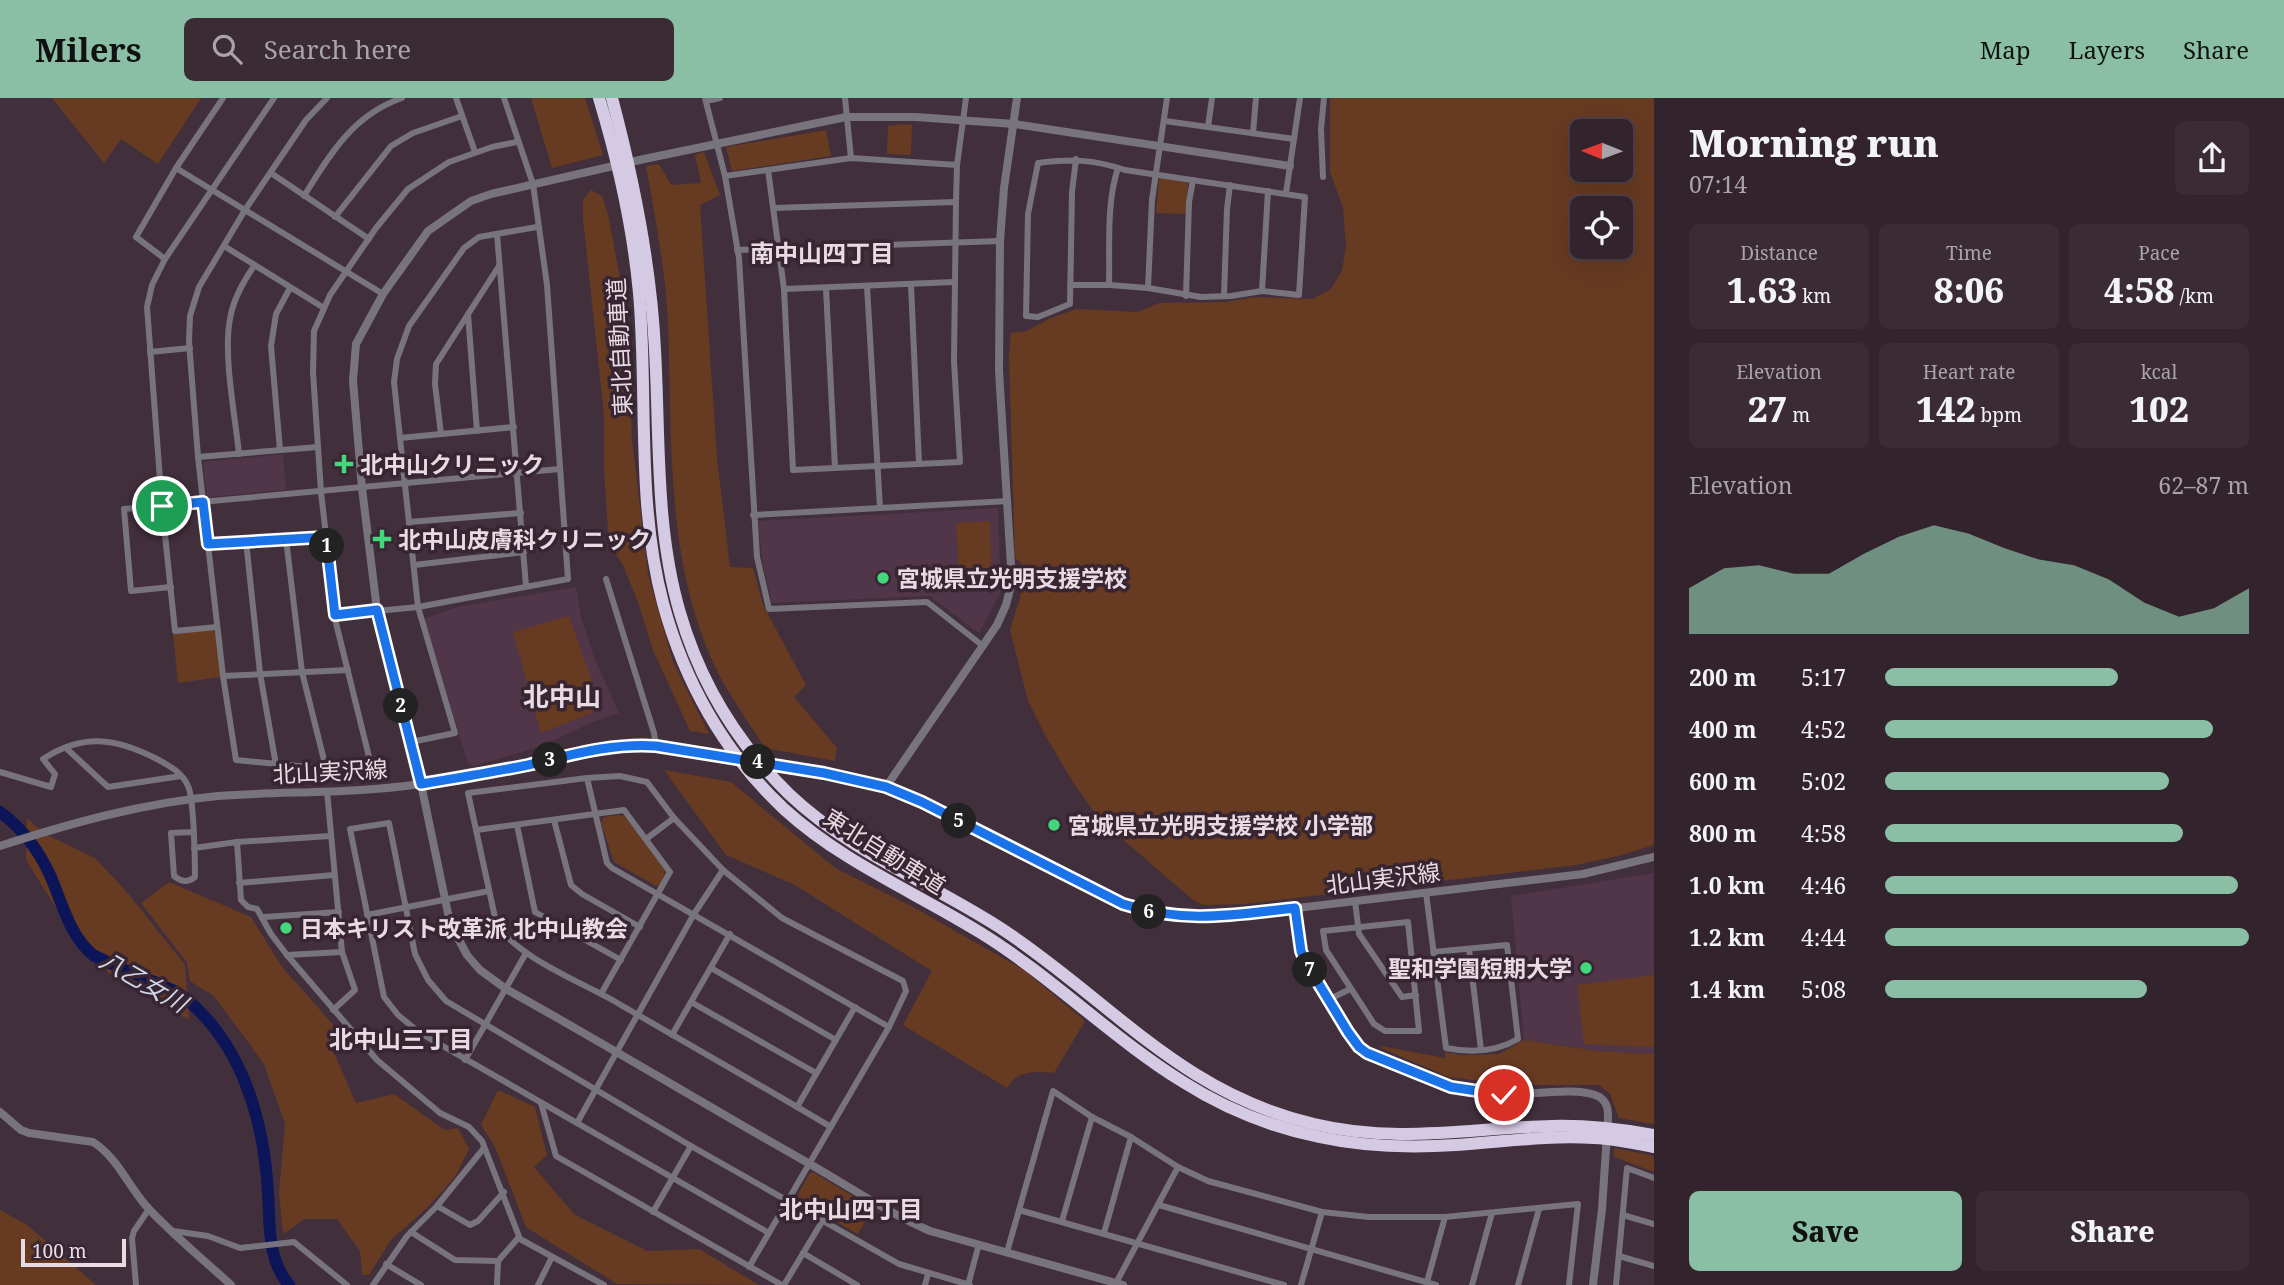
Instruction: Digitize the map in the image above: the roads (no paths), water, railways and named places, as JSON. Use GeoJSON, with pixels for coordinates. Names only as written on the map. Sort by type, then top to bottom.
{"type":"FeatureCollection","features":[{"type":"Feature","properties":{"kind":"highway","name":"東北自動車道"},"geometry":{"type":"LineString","coordinates":[[599,98],[623,164],[649,275],[655,350],[661,508],[671,580],[687,638],[698,665],[722,710],[745,744],[774,778],[808,811],[843,837],[890,866],[962,904],[1007,933],[1058,969],[1167,1057],[1210,1084],[1248,1103],[1306,1122],[1373,1134],[1423,1135],[1549,1126],[1623,1135],[1654,1135]]}},
{"type":"Feature","properties":{"kind":"highway","name":"東北自動車道"},"geometry":{"type":"LineString","coordinates":[[612,98],[639,294],[648,509],[654,566],[680,656],[706,709],[752,775],[783,808],[829,845],[983,934],[1052,983],[1158,1066],[1203,1094],[1245,1114],[1293,1131],[1371,1145],[1424,1147],[1593,1132]]}},
{"type":"Feature","properties":{"kind":"highway","name":"東北自動車道"},"geometry":{"type":"LineString","coordinates":[[1623,1135],[1654,1147]]}},
{"type":"Feature","properties":{"kind":"street"},"geometry":{"type":"LineString","coordinates":[[165,259],[136,237],[176,168],[223,98]]}},
{"type":"Feature","properties":{"kind":"street"},"geometry":{"type":"LineString","coordinates":[[217,627],[175,631],[162,506],[147,307],[152,285],[165,259],[274,98]]}},
{"type":"Feature","properties":{"kind":"street"},"geometry":{"type":"LineString","coordinates":[[327,98],[306,120],[245,210],[199,287],[190,316],[198,457],[223,676],[236,760],[373,773],[335,615],[321,492],[313,372],[314,331],[324,308],[346,272],[408,189],[449,162],[475,152],[517,142]]}},
{"type":"Feature","properties":{"kind":"street"},"geometry":{"type":"LineString","coordinates":[[304,196],[332,150],[382,105],[402,98]]}},
{"type":"Feature","properties":{"kind":"street"},"geometry":{"type":"LineString","coordinates":[[456,98],[475,152]]}},
{"type":"Feature","properties":{"kind":"street"},"geometry":{"type":"LineString","coordinates":[[335,615],[418,607],[568,579],[547,285],[533,184],[504,98]]}},
{"type":"Feature","properties":{"kind":"street"},"geometry":{"type":"LineString","coordinates":[[720,98],[706,99],[725,176],[737,250],[753,515],[757,556],[769,609],[927,602],[984,646]]}},
{"type":"Feature","properties":{"kind":"street"},"geometry":{"type":"LineString","coordinates":[[845,98],[851,158]]}},
{"type":"Feature","properties":{"kind":"street"},"geometry":{"type":"LineString","coordinates":[[768,170],[784,289],[793,470],[960,462],[954,361],[954,282],[957,165],[966,98]]}},
{"type":"Feature","properties":{"kind":"street"},"geometry":{"type":"LineString","coordinates":[[886,787],[998,625],[1012,582],[999,371],[1000,241],[1003,188],[1017,98]]}},
{"type":"Feature","properties":{"kind":"street"},"geometry":{"type":"LineString","coordinates":[[1148,288],[1152,200],[1167,98]]}},
{"type":"Feature","properties":{"kind":"street"},"geometry":{"type":"LineString","coordinates":[[1208,127],[1212,98]]}},
{"type":"Feature","properties":{"kind":"street"},"geometry":{"type":"LineString","coordinates":[[1252,133],[1256,98]]}},
{"type":"Feature","properties":{"kind":"street"},"geometry":{"type":"LineString","coordinates":[[1286,193],[1300,98]]}},
{"type":"Feature","properties":{"kind":"street"},"geometry":{"type":"LineString","coordinates":[[1323,177],[1321,129],[1324,98]]}},
{"type":"Feature","properties":{"kind":"street"},"geometry":{"type":"LineString","coordinates":[[335,216],[391,146],[412,133],[463,117]]}},
{"type":"Feature","properties":{"kind":"street"},"geometry":{"type":"LineString","coordinates":[[1178,1167],[1118,1284],[930,1231],[874,1204],[809,1163],[506,989],[480,970],[467,955],[450,923],[421,784],[377,610],[362,488],[353,381],[356,344],[383,294],[428,231],[471,201],[533,184],[804,125],[846,117],[916,117],[1014,124],[1290,166]]}},
{"type":"Feature","properties":{"kind":"street"},"geometry":{"type":"LineString","coordinates":[[1165,121],[1294,139]]}},
{"type":"Feature","properties":{"kind":"street"},"geometry":{"type":"LineString","coordinates":[[725,176],[851,158],[957,165]]}},
{"type":"Feature","properties":{"kind":"street"},"geometry":{"type":"LineString","coordinates":[[1070,285],[1148,288],[1186,296],[1224,296],[1262,291],[1299,295],[1305,197],[1118,168],[1100,162],[1076,159],[1038,163],[1028,214],[1027,316],[1038,317],[1070,304],[1070,285],[1072,192],[1076,159]]}},
{"type":"Feature","properties":{"kind":"street"},"geometry":{"type":"LineString","coordinates":[[176,168],[383,294]]}},
{"type":"Feature","properties":{"kind":"street"},"geometry":{"type":"LineString","coordinates":[[1109,285],[1114,183],[1118,168]]}},
{"type":"Feature","properties":{"kind":"street"},"geometry":{"type":"LineString","coordinates":[[271,173],[369,239]]}},
{"type":"Feature","properties":{"kind":"street"},"geometry":{"type":"LineString","coordinates":[[1186,296],[1189,202],[1193,180]]}},
{"type":"Feature","properties":{"kind":"street"},"geometry":{"type":"LineString","coordinates":[[1224,296],[1230,186]]}},
{"type":"Feature","properties":{"kind":"street"},"geometry":{"type":"LineString","coordinates":[[1262,291],[1268,191]]}},
{"type":"Feature","properties":{"kind":"street"},"geometry":{"type":"LineString","coordinates":[[774,208],[956,202]]}},
{"type":"Feature","properties":{"kind":"street"},"geometry":{"type":"LineString","coordinates":[[411,742],[455,733],[418,607],[394,382],[397,359],[409,326],[464,248],[479,237],[537,227]]}},
{"type":"Feature","properties":{"kind":"street"},"geometry":{"type":"LineString","coordinates":[[497,234],[526,586]]}},
{"type":"Feature","properties":{"kind":"street"},"geometry":{"type":"LineString","coordinates":[[737,250],[1000,241]]}},
{"type":"Feature","properties":{"kind":"street"},"geometry":{"type":"LineString","coordinates":[[225,246],[324,308]]}},
{"type":"Feature","properties":{"kind":"street"},"geometry":{"type":"LineString","coordinates":[[441,434],[435,384],[436,364],[500,264]]}},
{"type":"Feature","properties":{"kind":"street"},"geometry":{"type":"LineString","coordinates":[[239,454],[228,341],[230,317],[240,287],[254,266]]}},
{"type":"Feature","properties":{"kind":"street"},"geometry":{"type":"LineString","coordinates":[[784,289],[954,282]]}},
{"type":"Feature","properties":{"kind":"street"},"geometry":{"type":"LineString","coordinates":[[911,285],[919,463]]}},
{"type":"Feature","properties":{"kind":"street"},"geometry":{"type":"LineString","coordinates":[[867,286],[880,508]]}},
{"type":"Feature","properties":{"kind":"street"},"geometry":{"type":"LineString","coordinates":[[280,450],[271,346],[276,314],[290,288]]}},
{"type":"Feature","properties":{"kind":"street"},"geometry":{"type":"LineString","coordinates":[[826,288],[835,468]]}},
{"type":"Feature","properties":{"kind":"street"},"geometry":{"type":"LineString","coordinates":[[468,314],[477,431]]}},
{"type":"Feature","properties":{"kind":"street"},"geometry":{"type":"LineString","coordinates":[[150,352],[190,348]]}},
{"type":"Feature","properties":{"kind":"street"},"geometry":{"type":"LineString","coordinates":[[400,438],[514,427]]}},
{"type":"Feature","properties":{"kind":"street"},"geometry":{"type":"LineString","coordinates":[[198,457],[318,447]]}},
{"type":"Feature","properties":{"kind":"street"},"geometry":{"type":"LineString","coordinates":[[170,587],[131,591],[124,509],[560,470]]}},
{"type":"Feature","properties":{"kind":"street"},"geometry":{"type":"LineString","coordinates":[[753,515],[1008,501]]}},
{"type":"Feature","properties":{"kind":"street"},"geometry":{"type":"LineString","coordinates":[[409,522],[521,513]]}},
{"type":"Feature","properties":{"kind":"street"},"geometry":{"type":"LineString","coordinates":[[208,544],[326,537]]}},
{"type":"Feature","properties":{"kind":"street"},"geometry":{"type":"LineString","coordinates":[[286,539],[302,672],[326,768]]}},
{"type":"Feature","properties":{"kind":"street"},"geometry":{"type":"LineString","coordinates":[[246,541],[260,673],[276,765]]}},
{"type":"Feature","properties":{"kind":"street"},"geometry":{"type":"LineString","coordinates":[[414,565],[524,552]]}},
{"type":"Feature","properties":{"kind":"street"},"geometry":{"type":"LineString","coordinates":[[606,579],[656,746]]}},
{"type":"Feature","properties":{"kind":"street"},"geometry":{"type":"LineString","coordinates":[[223,676],[348,670]]}},
{"type":"Feature","properties":{"kind":"street"},"geometry":{"type":"LineString","coordinates":[[0,772],[51,787],[55,774],[43,759],[66,748],[99,741],[119,742],[168,765],[190,788],[190,799],[193,832],[194,848],[195,877],[189,881],[181,881],[174,876],[171,834],[193,832]]}},
{"type":"Feature","properties":{"kind":"street","name":"北山実沢線"},"geometry":{"type":"LineString","coordinates":[[0,846],[103,815],[190,799],[421,784],[614,746],[656,746],[824,773],[886,787],[934,808],[1123,904],[1172,916],[1213,918],[1583,874],[1654,857]]}},
{"type":"Feature","properties":{"kind":"street"},"geometry":{"type":"LineString","coordinates":[[66,748],[108,787],[181,776]]}},
{"type":"Feature","properties":{"kind":"street"},"geometry":{"type":"LineString","coordinates":[[749,1267],[809,1163],[831,1127],[889,1027],[906,991],[903,981],[782,918],[723,870],[674,818],[647,782],[620,776],[587,778],[468,793],[496,922],[501,932],[526,953],[831,1127]]}},
{"type":"Feature","properties":{"kind":"street"},"geometry":{"type":"LineString","coordinates":[[587,778],[607,863],[612,868],[889,1027]]}},
{"type":"Feature","properties":{"kind":"street"},"geometry":{"type":"LineString","coordinates":[[327,792],[342,952],[355,990],[333,1010]]}},
{"type":"Feature","properties":{"kind":"street"},"geometry":{"type":"LineString","coordinates":[[476,830],[624,810],[670,872],[601,994]]}},
{"type":"Feature","properties":{"kind":"street"},"geometry":{"type":"LineString","coordinates":[[646,839],[674,818]]}},
{"type":"Feature","properties":{"kind":"street"},"geometry":{"type":"LineString","coordinates":[[554,820],[571,885],[640,927]]}},
{"type":"Feature","properties":{"kind":"street"},"geometry":{"type":"LineString","coordinates":[[769,1233],[465,1060],[420,1033],[398,1015],[384,997],[350,829],[389,823],[415,954],[428,980],[446,1001],[691,1146],[899,1264],[969,1285],[979,1244]]}},
{"type":"Feature","properties":{"kind":"street"},"geometry":{"type":"LineString","coordinates":[[517,825],[535,912],[621,960]]}},
{"type":"Feature","properties":{"kind":"street"},"geometry":{"type":"LineString","coordinates":[[194,848],[237,842],[330,836]]}},
{"type":"Feature","properties":{"kind":"street"},"geometry":{"type":"LineString","coordinates":[[237,842],[241,900],[248,907],[257,909],[264,917],[271,934],[287,955],[377,1060],[440,1113],[469,1127],[482,1141],[504,1192],[519,1237],[604,1285]]}},
{"type":"Feature","properties":{"kind":"street"},"geometry":{"type":"LineString","coordinates":[[577,1123],[694,915],[723,870]]}},
{"type":"Feature","properties":{"kind":"street"},"geometry":{"type":"LineString","coordinates":[[239,883],[334,875]]}},
{"type":"Feature","properties":{"kind":"street"},"geometry":{"type":"LineString","coordinates":[[367,915],[489,891]]}},
{"type":"Feature","properties":{"kind":"street"},"geometry":{"type":"LineString","coordinates":[[1426,893],[1433,952],[1446,1048],[1462,1051],[1503,1048],[1518,1039],[1507,945],[1433,952]]}},
{"type":"Feature","properties":{"kind":"street"},"geometry":{"type":"LineString","coordinates":[[1355,901],[1359,934],[1402,997],[1416,995]]}},
{"type":"Feature","properties":{"kind":"street"},"geometry":{"type":"LineString","coordinates":[[1295,908],[1301,951],[1354,1041],[1367,1053],[1451,1087],[1504,1095],[1585,1092],[1602,1099],[1606,1105],[1608,1119],[1602,1209],[1593,1285]]}},
{"type":"Feature","properties":{"kind":"street"},"geometry":{"type":"LineString","coordinates":[[264,917],[339,912]]}},
{"type":"Feature","properties":{"kind":"street"},"geometry":{"type":"LineString","coordinates":[[1408,922],[1419,1031],[1385,1031],[1374,1024],[1326,950],[1323,931],[1357,927],[1408,922]]}},
{"type":"Feature","properties":{"kind":"street"},"geometry":{"type":"LineString","coordinates":[[672,1035],[730,934]]}},
{"type":"Feature","properties":{"kind":"street"},"geometry":{"type":"LineString","coordinates":[[1469,949],[1480,1050]]}},
{"type":"Feature","properties":{"kind":"street"},"geometry":{"type":"LineString","coordinates":[[287,955],[342,952]]}},
{"type":"Feature","properties":{"kind":"street"},"geometry":{"type":"LineString","coordinates":[[465,1060],[526,953]]}},
{"type":"Feature","properties":{"kind":"street"},"geometry":{"type":"LineString","coordinates":[[711,968],[836,1040]]}},
{"type":"Feature","properties":{"kind":"street"},"geometry":{"type":"LineString","coordinates":[[1328,1000],[1350,989]]}},
{"type":"Feature","properties":{"kind":"street"},"geometry":{"type":"LineString","coordinates":[[691,1002],[816,1073]]}},
{"type":"Feature","properties":{"kind":"street"},"geometry":{"type":"LineString","coordinates":[[797,1107],[855,1007]]}},
{"type":"Feature","properties":{"kind":"street"},"geometry":{"type":"LineString","coordinates":[[1007,1252],[1053,1091],[1091,1117],[1178,1167],[1209,1181],[1322,1213],[1369,1217],[1445,1217],[1578,1204],[1569,1285]]}},
{"type":"Feature","properties":{"kind":"street"},"geometry":{"type":"LineString","coordinates":[[541,1103],[556,1157],[783,1285],[823,1220]]}},
{"type":"Feature","properties":{"kind":"street"},"geometry":{"type":"LineString","coordinates":[[0,1112],[21,1130],[29,1133],[93,1142],[114,1158],[149,1209],[231,1285]]}},
{"type":"Feature","properties":{"kind":"street"},"geometry":{"type":"LineString","coordinates":[[1062,1221],[1091,1117]]}},
{"type":"Feature","properties":{"kind":"street"},"geometry":{"type":"LineString","coordinates":[[1104,1233],[1130,1138]]}},
{"type":"Feature","properties":{"kind":"street"},"geometry":{"type":"LineString","coordinates":[[653,1212],[691,1146]]}},
{"type":"Feature","properties":{"kind":"street"},"geometry":{"type":"LineString","coordinates":[[373,1285],[411,1232],[484,1148]]}},
{"type":"Feature","properties":{"kind":"street"},"geometry":{"type":"LineString","coordinates":[[1616,1285],[1627,1168],[1654,1178]]}},
{"type":"Feature","properties":{"kind":"street"},"geometry":{"type":"LineString","coordinates":[[436,1206],[470,1225],[478,1221],[504,1192]]}},
{"type":"Feature","properties":{"kind":"street"},"geometry":{"type":"LineString","coordinates":[[1159,1205],[1436,1285]]}},
{"type":"Feature","properties":{"kind":"street"},"geometry":{"type":"LineString","coordinates":[[135,1285],[132,1238],[134,1230],[149,1209]]}},
{"type":"Feature","properties":{"kind":"street"},"geometry":{"type":"LineString","coordinates":[[1518,1285],[1539,1209]]}},
{"type":"Feature","properties":{"kind":"street"},"geometry":{"type":"LineString","coordinates":[[1019,1210],[1284,1285]]}},
{"type":"Feature","properties":{"kind":"street"},"geometry":{"type":"LineString","coordinates":[[1301,1285],[1322,1213]]}},
{"type":"Feature","properties":{"kind":"street"},"geometry":{"type":"LineString","coordinates":[[1472,1285],[1492,1213]]}},
{"type":"Feature","properties":{"kind":"street"},"geometry":{"type":"LineString","coordinates":[[1623,1215],[1654,1224]]}},
{"type":"Feature","properties":{"kind":"street"},"geometry":{"type":"LineString","coordinates":[[1427,1282],[1445,1217]]}},
{"type":"Feature","properties":{"kind":"street"},"geometry":{"type":"LineString","coordinates":[[173,1231],[208,1237],[240,1248],[294,1241],[347,1285]]}},
{"type":"Feature","properties":{"kind":"street"},"geometry":{"type":"LineString","coordinates":[[411,1232],[455,1260],[498,1261]]}},
{"type":"Feature","properties":{"kind":"street"},"geometry":{"type":"LineString","coordinates":[[497,1285],[498,1261],[519,1237]]}},
{"type":"Feature","properties":{"kind":"street"},"geometry":{"type":"LineString","coordinates":[[803,1253],[857,1285]]}},
{"type":"Feature","properties":{"kind":"street"},"geometry":{"type":"LineString","coordinates":[[1619,1256],[1654,1265]]}},
{"type":"Feature","properties":{"kind":"street"},"geometry":{"type":"LineString","coordinates":[[538,1285],[552,1257]]}},
{"type":"Feature","properties":{"kind":"street"},"geometry":{"type":"LineString","coordinates":[[386,1264],[421,1285]]}},
{"type":"Feature","properties":{"kind":"street"},"geometry":{"type":"LineString","coordinates":[[925,1285],[928,1274]]}},
{"type":"Feature","properties":{"kind":"waterway","name":"八乙女川"},"geometry":{"type":"LineString","coordinates":[[0,812],[22,832],[40,856],[67,918],[85,947],[93,955],[180,994],[205,1017],[222,1038],[247,1086],[255,1112],[266,1166],[273,1253],[289,1285]]}},
{"type":"Feature","properties":{"kind":"place","name":"北中山クリニック"},"geometry":{"type":"Point","coordinates":[344,464]}},
{"type":"Feature","properties":{"kind":"place","name":"北中山皮膚科クリニック"},"geometry":{"type":"Point","coordinates":[382,539]}},
{"type":"Feature","properties":{"kind":"place","name":"宮城県立光明支援学校"},"geometry":{"type":"Point","coordinates":[883,578]}},
{"type":"Feature","properties":{"kind":"place","name":"宮城県立光明支援学校 小学部"},"geometry":{"type":"Point","coordinates":[1054,825]}},
{"type":"Feature","properties":{"kind":"place","name":"日本キリスト改革派 北中山教会"},"geometry":{"type":"Point","coordinates":[286,928]}},
{"type":"Feature","properties":{"kind":"place","name":"聖和学園短期大学"},"geometry":{"type":"Point","coordinates":[1586,968]}},
{"type":"Feature","properties":{"kind":"district","name":"南中山四丁目"},"geometry":{"type":"Point","coordinates":[822,252]}},
{"type":"Feature","properties":{"kind":"district","name":"北中山"},"geometry":{"type":"Point","coordinates":[562,696]}},
{"type":"Feature","properties":{"kind":"district","name":"北中山三丁目"},"geometry":{"type":"Point","coordinates":[401,1038]}},
{"type":"Feature","properties":{"kind":"district","name":"北中山四丁目"},"geometry":{"type":"Point","coordinates":[851,1208]}}]}
